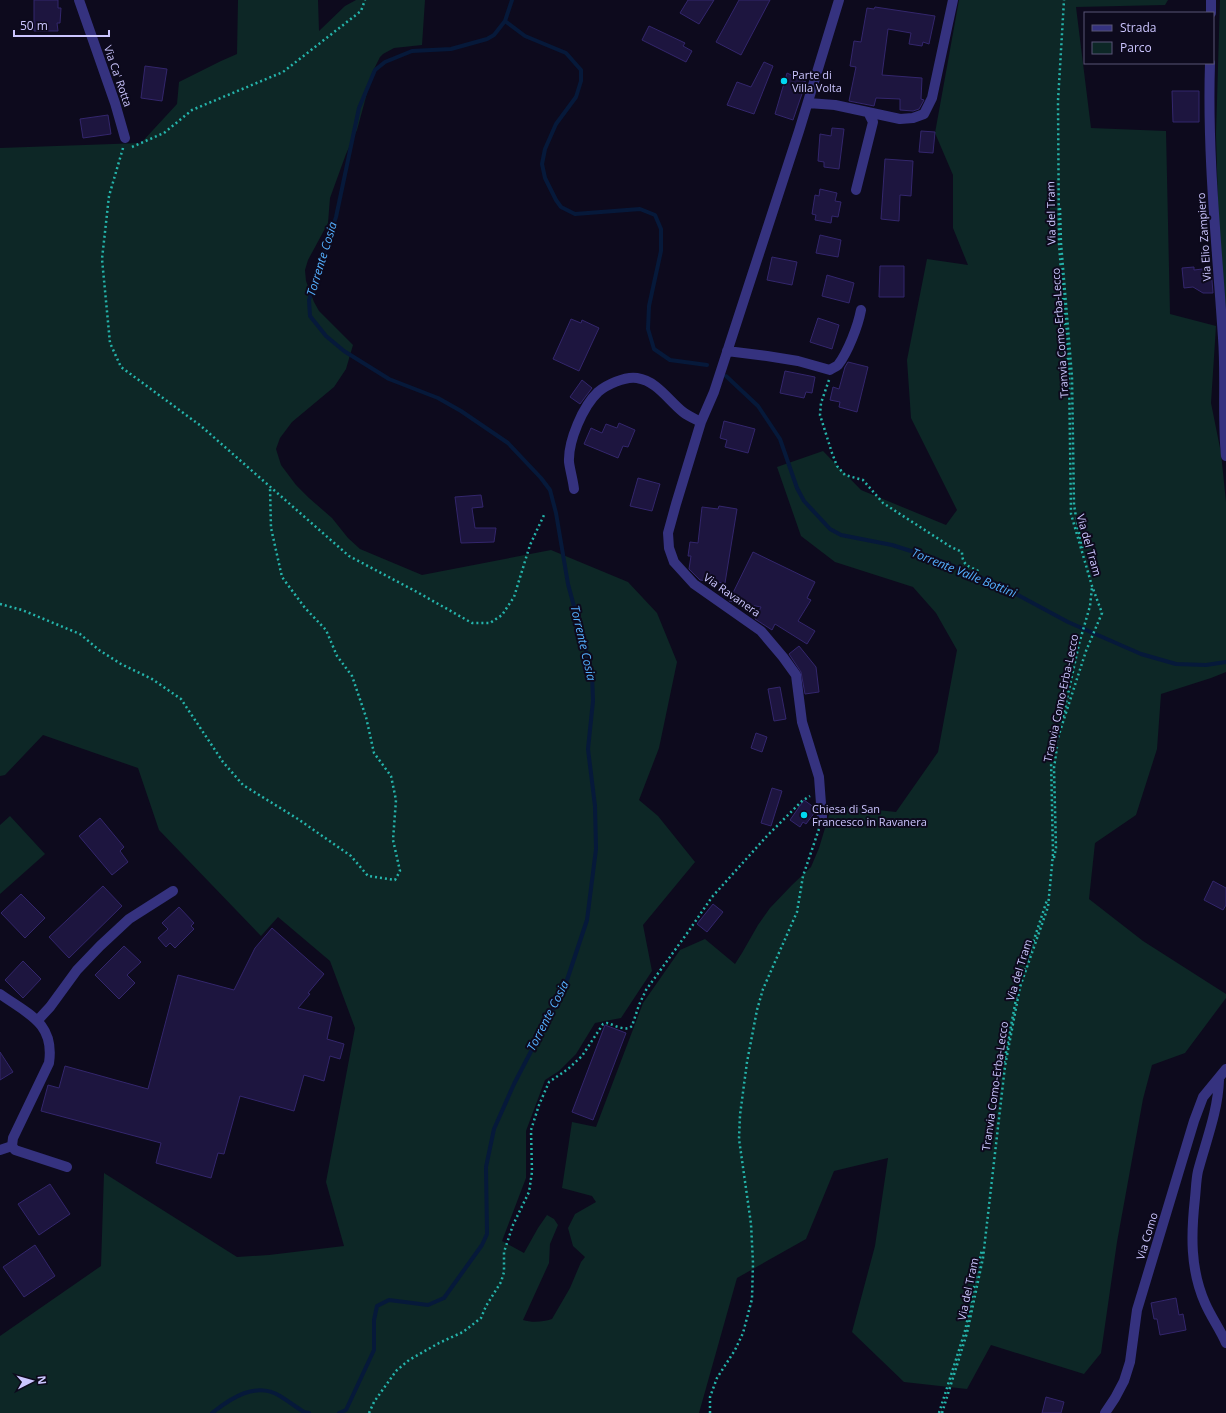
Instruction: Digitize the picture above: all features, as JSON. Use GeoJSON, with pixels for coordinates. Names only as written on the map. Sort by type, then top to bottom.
{"type":"FeatureCollection","features":[{"type":"Feature","properties":{"kind":"street","name":"Via Ca' Rotta"},"geometry":{"type":"LineString","coordinates":[[79,0],[115,103],[125,138]]}},
{"type":"Feature","properties":{"kind":"street","name":"Via Ravanera"},"geometry":{"type":"LineString","coordinates":[[822,817],[819,777],[802,722],[796,675],[761,631],[694,584],[674,562],[668,534],[702,422],[714,392],[808,103],[839,0]]}},
{"type":"Feature","properties":{"kind":"street"},"geometry":{"type":"LineString","coordinates":[[808,103],[835,105],[900,119],[913,118],[924,114],[932,98],[954,0]]}},
{"type":"Feature","properties":{"kind":"street"},"geometry":{"type":"LineString","coordinates":[[1211,0],[1211,12]]}},
{"type":"Feature","properties":{"kind":"street","name":"Via Elio Zampiero"},"geometry":{"type":"LineString","coordinates":[[1210,64],[1208,110],[1215,234],[1224,346],[1225,408],[1223,431],[1226,456]]}},
{"type":"Feature","properties":{"kind":"street"},"geometry":{"type":"LineString","coordinates":[[856,190],[873,122],[868,112]]}},
{"type":"Feature","properties":{"kind":"street"},"geometry":{"type":"LineString","coordinates":[[727,351],[774,357],[830,370],[837,366],[846,351],[859,321],[861,310]]}},
{"type":"Feature","properties":{"kind":"street"},"geometry":{"type":"LineString","coordinates":[[574,489],[569,461],[571,446],[577,426],[585,408],[598,392],[616,381],[627,378],[637,378],[649,382],[660,389],[683,412],[702,422]]}},
{"type":"Feature","properties":{"kind":"street"},"geometry":{"type":"LineString","coordinates":[[38,1020],[50,1007],[77,970],[100,946],[130,919],[173,891]]}},
{"type":"Feature","properties":{"kind":"street"},"geometry":{"type":"LineString","coordinates":[[0,994],[38,1020],[49,1040],[49,1063],[13,1138],[12,1146],[15,1150],[67,1167]]}},
{"type":"Feature","properties":{"kind":"street"},"geometry":{"type":"LineString","coordinates":[[1224,1073],[1198,1173],[1193,1216],[1192,1251],[1194,1270],[1205,1303],[1221,1330],[1226,1343]]}},
{"type":"Feature","properties":{"kind":"street","name":"Via Como"},"geometry":{"type":"LineString","coordinates":[[1105,1413],[1121,1387],[1130,1362],[1137,1310],[1194,1121],[1203,1096],[1224,1073]]}},
{"type":"Feature","properties":{"kind":"street"},"geometry":{"type":"LineString","coordinates":[[0,1150],[12,1146]]}},
{"type":"Feature","properties":{"kind":"path"},"geometry":{"type":"LineString","coordinates":[[122,151],[164,133],[192,110],[283,72],[361,11],[365,0]]}},
{"type":"Feature","properties":{"kind":"path","name":"Via del Tram"},"geometry":{"type":"LineString","coordinates":[[942,1413],[967,1333],[983,1258],[1005,1066],[1020,987],[1048,907],[1053,854],[1051,759],[1086,650],[1102,613],[1092,586],[1071,514],[1068,372],[1059,244],[1058,101],[1064,0]]}},
{"type":"Feature","properties":{"kind":"path"},"geometry":{"type":"LineString","coordinates":[[125,138],[108,196],[102,259],[110,343],[121,367],[201,426],[349,556],[472,623],[490,623],[502,615],[514,597],[530,545],[544,515]]}},
{"type":"Feature","properties":{"kind":"path"},"geometry":{"type":"LineString","coordinates":[[830,370],[830,377],[821,403],[820,415],[837,466],[845,475],[863,480],[883,503],[951,547],[962,552],[962,560],[966,565],[980,572]]}},
{"type":"Feature","properties":{"kind":"path"},"geometry":{"type":"LineString","coordinates":[[0,604],[22,610],[80,634],[121,664],[152,679],[181,699],[223,762],[243,785],[351,856],[368,876],[395,880],[400,871],[393,840],[396,800],[391,776],[374,753],[366,717],[352,676],[337,656],[326,630],[305,608],[282,577],[272,528],[270,487]]}},
{"type":"Feature","properties":{"kind":"path","name":"Tranvia Como-Erba-Lecco"},"geometry":{"type":"LineString","coordinates":[[939,1413],[965,1331],[982,1253],[1004,1060],[1020,984],[1046,903],[1056,848],[1054,768],[1056,749],[1079,644],[1090,606],[1092,586]]}},
{"type":"Feature","properties":{"kind":"path"},"geometry":{"type":"LineString","coordinates":[[369,1413],[374,1402],[396,1370],[409,1360],[439,1343],[463,1332],[481,1318],[486,1306],[502,1282],[504,1272],[504,1252],[513,1225],[529,1192],[532,1172],[531,1130],[539,1105],[549,1082],[568,1069],[582,1056],[603,1024],[607,1023],[625,1029],[632,1026],[639,1004],[646,990],[712,897],[766,837],[802,801],[821,790]]}},
{"type":"Feature","properties":{"kind":"path"},"geometry":{"type":"LineString","coordinates":[[710,1413],[710,1397],[717,1378],[735,1350],[743,1333],[752,1299],[753,1263],[751,1224],[739,1138],[740,1115],[747,1062],[763,988],[797,912],[803,876],[822,817]]}},
{"type":"Feature","properties":{"kind":"green space"},"geometry":{"type":"Polygon","coordinates":[[[238,0],[318,0],[319,31],[345,6],[356,0],[425,0],[422,45],[394,48],[380,57],[373,71],[357,130],[346,154],[330,198],[328,223],[308,260],[305,270],[306,281],[314,302],[319,311],[353,345],[346,369],[334,387],[292,422],[280,438],[276,449],[281,465],[296,485],[332,518],[348,538],[360,549],[422,575],[551,550],[628,582],[657,613],[677,662],[659,748],[639,800],[658,816],[695,862],[643,925],[652,971],[621,1018],[595,1023],[576,1054],[559,1071],[545,1080],[526,1131],[526,1178],[502,1241],[524,1253],[547,1215],[554,1219],[558,1225],[550,1244],[549,1263],[523,1320],[534,1322],[552,1319],[570,1288],[581,1262],[585,1257],[573,1246],[568,1228],[575,1214],[596,1202],[592,1196],[562,1188],[572,1122],[596,1127],[643,1003],[680,950],[705,939],[735,964],[770,908],[811,867],[819,848],[832,805],[896,812],[938,752],[957,650],[936,613],[913,587],[835,562],[801,536],[777,467],[823,451],[861,490],[946,525],[957,510],[911,418],[907,360],[927,259],[968,265],[953,228],[953,175],[935,133],[959,0],[1168,0],[1165,5],[1076,7],[1091,128],[1166,131],[1170,314],[1216,326],[1211,403],[1221,453],[1226,502],[1226,672],[1161,694],[1157,749],[1136,815],[1095,843],[1089,899],[1143,941],[1226,994],[1226,998],[1185,1053],[1152,1065],[1143,1099],[1117,1242],[1101,1353],[1084,1374],[991,1345],[967,1389],[904,1382],[852,1332],[875,1246],[888,1158],[834,1171],[806,1239],[737,1278],[699,1413],[0,1413],[0,1336],[101,1266],[104,1173],[237,1257],[269,1255],[344,1246],[326,1182],[355,1028],[330,961],[278,917],[261,936],[159,830],[138,768],[43,735],[5,775],[0,776],[0,148],[141,143],[177,104],[179,82],[237,54],[238,0]]]}},
{"type":"Feature","properties":{"kind":"green space"},"geometry":{"type":"Polygon","coordinates":[[[1220,0],[1226,0],[1226,313],[1219,237],[1216,134],[1220,0]]]}},
{"type":"Feature","properties":{"kind":"green space"},"geometry":{"type":"Polygon","coordinates":[[[10,816],[45,854],[0,894],[0,825],[10,816]]]}},
{"type":"Feature","properties":{"kind":"building"},"geometry":{"type":"Polygon","coordinates":[[[34,0],[58,0],[58,8],[61,8],[60,23],[57,23],[58,31],[34,31],[34,0]]]}},
{"type":"Feature","properties":{"kind":"building"},"geometry":{"type":"Polygon","coordinates":[[[688,0],[714,0],[699,24],[680,13],[688,0]]]}},
{"type":"Feature","properties":{"kind":"building"},"geometry":{"type":"Polygon","coordinates":[[[739,0],[770,0],[741,55],[716,42],[739,0]]]}},
{"type":"Feature","properties":{"kind":"building"},"geometry":{"type":"Polygon","coordinates":[[[875,7],[935,16],[929,44],[923,42],[922,46],[909,44],[911,33],[888,29],[882,75],[922,78],[921,99],[924,100],[919,109],[913,111],[900,110],[900,99],[876,98],[874,106],[849,101],[856,67],[850,66],[854,41],[861,42],[867,8],[874,9],[875,7]]]}},
{"type":"Feature","properties":{"kind":"building"},"geometry":{"type":"Polygon","coordinates":[[[649,26],[685,43],[683,46],[692,51],[686,62],[642,40],[649,26]]]}},
{"type":"Feature","properties":{"kind":"building"},"geometry":{"type":"Polygon","coordinates":[[[764,62],[773,66],[754,114],[727,105],[737,82],[751,87],[764,62]]]}},
{"type":"Feature","properties":{"kind":"building"},"geometry":{"type":"Polygon","coordinates":[[[145,66],[167,69],[162,101],[141,98],[145,66]]]}},
{"type":"Feature","properties":{"kind":"building"},"geometry":{"type":"Polygon","coordinates":[[[787,73],[806,82],[793,120],[775,114],[787,73]]]}},
{"type":"Feature","properties":{"kind":"building"},"geometry":{"type":"Polygon","coordinates":[[[1172,91],[1199,91],[1199,122],[1173,122],[1172,91]]]}},
{"type":"Feature","properties":{"kind":"building"},"geometry":{"type":"Polygon","coordinates":[[[108,115],[111,134],[83,138],[80,119],[108,115]]]}},
{"type":"Feature","properties":{"kind":"building"},"geometry":{"type":"Polygon","coordinates":[[[832,128],[844,129],[839,169],[824,167],[824,162],[818,161],[820,134],[831,136],[832,128]]]}},
{"type":"Feature","properties":{"kind":"building"},"geometry":{"type":"Polygon","coordinates":[[[921,131],[935,132],[933,153],[919,152],[921,131]]]}},
{"type":"Feature","properties":{"kind":"building"},"geometry":{"type":"Polygon","coordinates":[[[885,159],[913,161],[911,196],[900,195],[899,221],[881,219],[885,159]]]}},
{"type":"Feature","properties":{"kind":"building"},"geometry":{"type":"Polygon","coordinates":[[[820,189],[837,193],[835,201],[841,202],[838,217],[832,216],[831,223],[815,220],[816,215],[812,214],[815,195],[819,196],[820,189]]]}},
{"type":"Feature","properties":{"kind":"building"},"geometry":{"type":"Polygon","coordinates":[[[820,235],[841,240],[838,257],[816,253],[820,235]]]}},
{"type":"Feature","properties":{"kind":"building"},"geometry":{"type":"Polygon","coordinates":[[[772,257],[797,262],[792,285],[767,280],[772,257]]]}},
{"type":"Feature","properties":{"kind":"building"},"geometry":{"type":"Polygon","coordinates":[[[880,266],[904,266],[904,297],[879,297],[880,266]]]}},
{"type":"Feature","properties":{"kind":"building"},"geometry":{"type":"Polygon","coordinates":[[[1194,267],[1194,270],[1211,268],[1213,293],[1203,293],[1193,287],[1184,288],[1182,268],[1194,267]]]}},
{"type":"Feature","properties":{"kind":"building"},"geometry":{"type":"Polygon","coordinates":[[[827,275],[854,283],[849,303],[822,296],[827,275]]]}},
{"type":"Feature","properties":{"kind":"building"},"geometry":{"type":"Polygon","coordinates":[[[818,318],[839,325],[832,349],[810,342],[818,318]]]}},
{"type":"Feature","properties":{"kind":"building"},"geometry":{"type":"Polygon","coordinates":[[[571,319],[581,323],[582,320],[599,328],[579,371],[553,359],[571,319]]]}},
{"type":"Feature","properties":{"kind":"building"},"geometry":{"type":"Polygon","coordinates":[[[848,362],[868,367],[857,412],[839,407],[840,402],[830,400],[833,387],[839,389],[845,367],[848,362]]]}},
{"type":"Feature","properties":{"kind":"building"},"geometry":{"type":"Polygon","coordinates":[[[785,371],[815,377],[812,393],[806,392],[804,398],[780,393],[785,371]]]}},
{"type":"Feature","properties":{"kind":"building"},"geometry":{"type":"Polygon","coordinates":[[[582,380],[592,388],[580,404],[570,397],[582,380]]]}},
{"type":"Feature","properties":{"kind":"building"},"geometry":{"type":"Polygon","coordinates":[[[724,421],[755,429],[748,453],[725,447],[727,440],[720,438],[724,421]]]}},
{"type":"Feature","properties":{"kind":"building"},"geometry":{"type":"Polygon","coordinates":[[[619,423],[635,430],[628,447],[623,446],[618,458],[584,444],[591,428],[602,433],[606,424],[617,428],[619,423]]]}},
{"type":"Feature","properties":{"kind":"building"},"geometry":{"type":"Polygon","coordinates":[[[638,478],[660,484],[652,511],[630,506],[638,478]]]}},
{"type":"Feature","properties":{"kind":"building"},"geometry":{"type":"Polygon","coordinates":[[[481,495],[483,507],[472,508],[475,528],[496,528],[494,542],[461,543],[455,497],[481,495]]]}},
{"type":"Feature","properties":{"kind":"building"},"geometry":{"type":"Polygon","coordinates":[[[719,506],[737,509],[725,583],[700,580],[689,569],[691,556],[688,556],[690,542],[698,543],[702,507],[718,509],[719,506]]]}},
{"type":"Feature","properties":{"kind":"building"},"geometry":{"type":"Polygon","coordinates":[[[753,552],[815,582],[807,598],[811,600],[798,621],[815,631],[807,644],[775,624],[772,630],[755,619],[761,607],[729,601],[753,552]]]}},
{"type":"Feature","properties":{"kind":"building"},"geometry":{"type":"Polygon","coordinates":[[[799,646],[816,667],[819,692],[805,694],[801,672],[789,654],[799,646]]]}},
{"type":"Feature","properties":{"kind":"building"},"geometry":{"type":"Polygon","coordinates":[[[780,687],[786,719],[774,721],[768,689],[780,687]]]}},
{"type":"Feature","properties":{"kind":"building"},"geometry":{"type":"Polygon","coordinates":[[[756,733],[767,737],[762,752],[751,748],[756,733]]]}},
{"type":"Feature","properties":{"kind":"building"},"geometry":{"type":"Polygon","coordinates":[[[772,788],[782,791],[771,826],[761,823],[772,788]]]}},
{"type":"Feature","properties":{"kind":"building","name":"Chiesa di San Francesco in Ravanera"},"geometry":{"type":"Polygon","coordinates":[[[804,800],[815,808],[815,812],[806,824],[803,822],[800,827],[790,820],[804,800]]]}},
{"type":"Feature","properties":{"kind":"building"},"geometry":{"type":"Polygon","coordinates":[[[100,818],[124,847],[120,851],[128,862],[112,875],[79,836],[100,818]]]}},
{"type":"Feature","properties":{"kind":"building"},"geometry":{"type":"Polygon","coordinates":[[[1213,881],[1226,888],[1226,905],[1223,910],[1204,900],[1213,881]]]}},
{"type":"Feature","properties":{"kind":"building"},"geometry":{"type":"Polygon","coordinates":[[[103,886],[122,906],[69,958],[49,937],[103,886]]]}},
{"type":"Feature","properties":{"kind":"building"},"geometry":{"type":"Polygon","coordinates":[[[21,894],[45,918],[25,938],[1,913],[21,894]]]}},
{"type":"Feature","properties":{"kind":"building"},"geometry":{"type":"Polygon","coordinates":[[[713,904],[723,912],[707,932],[697,924],[713,904]]]}},
{"type":"Feature","properties":{"kind":"building"},"geometry":{"type":"Polygon","coordinates":[[[179,907],[194,923],[191,926],[194,929],[175,948],[170,943],[166,947],[158,938],[168,929],[162,923],[179,907]]]}},
{"type":"Feature","properties":{"kind":"building"},"geometry":{"type":"Polygon","coordinates":[[[272,928],[324,974],[298,1008],[332,1017],[327,1039],[344,1044],[340,1059],[330,1056],[324,1081],[304,1075],[294,1111],[240,1096],[224,1154],[218,1153],[211,1178],[156,1163],[161,1143],[41,1111],[48,1085],[59,1088],[65,1066],[148,1089],[178,975],[234,990],[255,948],[272,928]]]}},
{"type":"Feature","properties":{"kind":"building"},"geometry":{"type":"Polygon","coordinates":[[[124,946],[141,962],[127,975],[135,983],[119,999],[95,975],[124,946]]]}},
{"type":"Feature","properties":{"kind":"building"},"geometry":{"type":"Polygon","coordinates":[[[23,961],[41,979],[23,998],[5,980],[23,961]]]}},
{"type":"Feature","properties":{"kind":"building"},"geometry":{"type":"Polygon","coordinates":[[[605,1025],[626,1033],[593,1120],[572,1112],[605,1025]]]}},
{"type":"Feature","properties":{"kind":"building"},"geometry":{"type":"Polygon","coordinates":[[[0,1052],[13,1072],[0,1080],[0,1052]]]}},
{"type":"Feature","properties":{"kind":"building"},"geometry":{"type":"Polygon","coordinates":[[[50,1184],[70,1214],[39,1235],[18,1204],[50,1184]]]}},
{"type":"Feature","properties":{"kind":"building"},"geometry":{"type":"Polygon","coordinates":[[[35,1245],[55,1276],[24,1297],[3,1267],[35,1245]]]}},
{"type":"Feature","properties":{"kind":"building"},"geometry":{"type":"Polygon","coordinates":[[[1176,1298],[1179,1315],[1183,1314],[1186,1330],[1160,1335],[1157,1319],[1154,1319],[1151,1303],[1176,1298]]]}},
{"type":"Feature","properties":{"kind":"building"},"geometry":{"type":"Polygon","coordinates":[[[1046,1397],[1064,1402],[1061,1413],[1042,1413],[1046,1397]]]}},
{"type":"Feature","properties":{"kind":"waterway","name":"Torrente Cosia"},"geometry":{"type":"LineString","coordinates":[[339,1413],[346,1410],[374,1350],[374,1320],[377,1306],[389,1300],[428,1305],[444,1298],[482,1245],[487,1234],[486,1167],[494,1129],[514,1084],[565,986],[587,920],[596,849],[595,806],[588,749],[593,701],[592,673],[568,584],[556,513],[550,490],[541,478],[508,443],[461,411],[438,398],[389,379],[344,351],[326,336],[310,316],[309,300],[336,217],[359,108],[375,70],[385,62],[412,51],[451,49],[487,39],[494,35],[505,21],[512,0]]}},
{"type":"Feature","properties":{"kind":"waterway","name":"Torrente Valle Bottini"},"geometry":{"type":"LineString","coordinates":[[505,21],[525,36],[566,53],[581,70],[581,81],[576,97],[556,124],[545,149],[542,164],[545,178],[556,200],[561,207],[575,214],[640,209],[655,215],[661,229],[661,251],[649,306],[648,329],[654,349],[670,360],[707,365]]}},
{"type":"Feature","properties":{"kind":"waterway","name":"Torrente Valle Bottini"},"geometry":{"type":"LineString","coordinates":[[726,376],[758,406],[780,439],[797,488],[804,501],[830,529],[841,535],[892,545],[936,559],[1001,586],[1068,622],[1141,654],[1176,664],[1206,665],[1226,662]]}},
{"type":"Feature","properties":{"kind":"waterway","name":"Torrente Cosia"},"geometry":{"type":"LineString","coordinates":[[212,1413],[227,1402],[244,1393],[262,1390],[280,1396],[304,1412],[309,1413]]}},
{"type":"Feature","properties":{"kind":"place","name":"Parte di Villa Volta"},"geometry":{"type":"Point","coordinates":[784,81]}},
{"type":"Feature","properties":{"kind":"place","name":"Chiesa di San Francesco in Ravanera"},"geometry":{"type":"Point","coordinates":[804,815]}}]}
